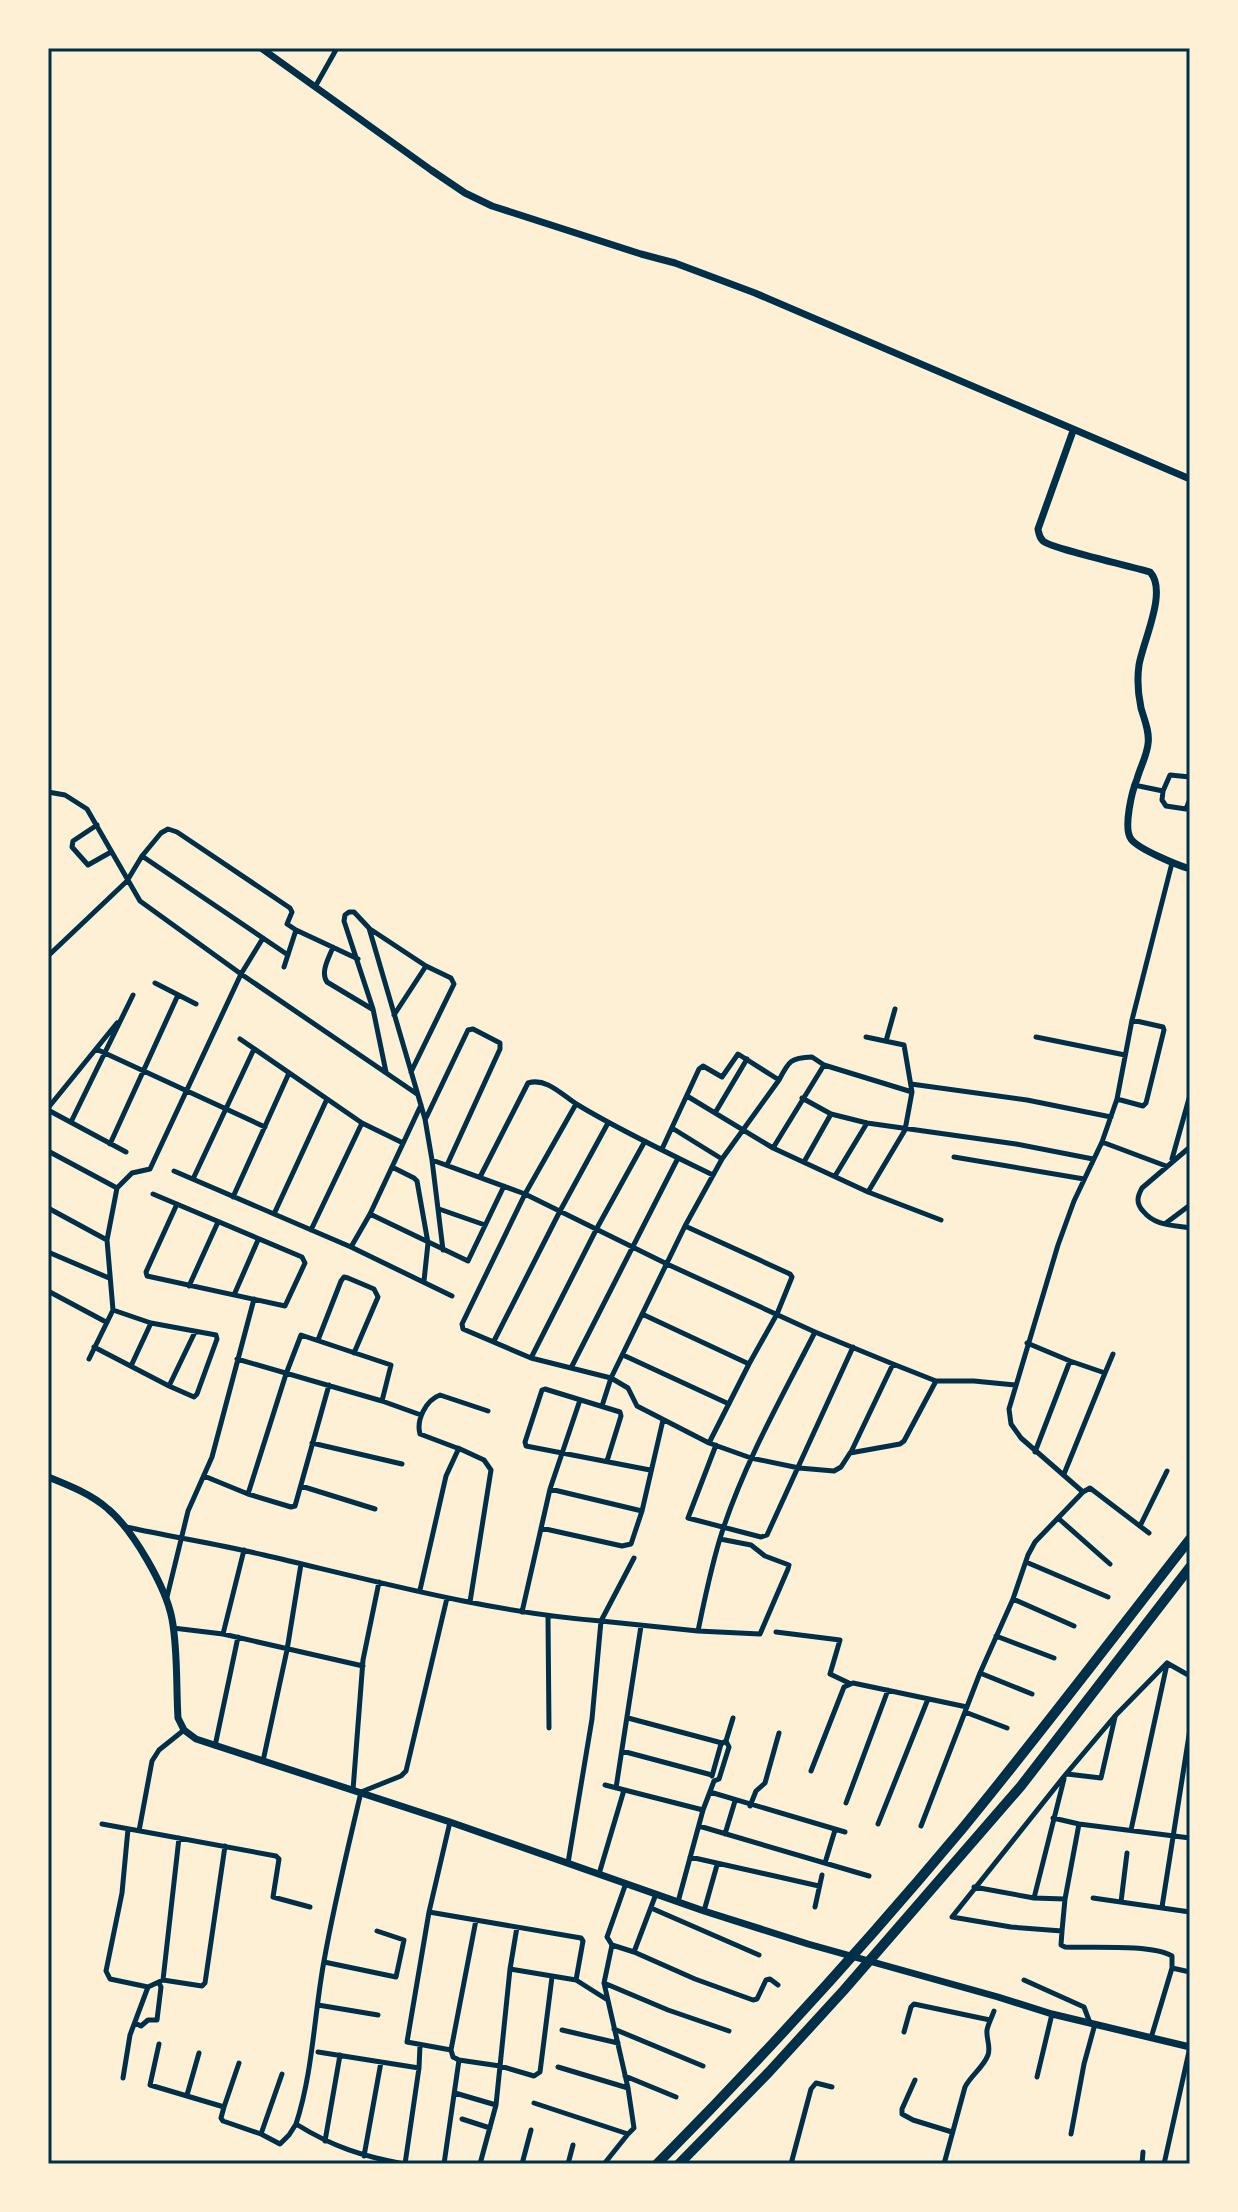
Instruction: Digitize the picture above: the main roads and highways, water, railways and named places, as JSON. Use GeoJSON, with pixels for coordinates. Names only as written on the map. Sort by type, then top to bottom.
{"type":"FeatureCollection","features":[{"type":"Feature","properties":{"kind":"highway"},"geometry":{"type":"LineString","coordinates":[[657,2164],[726,2095],[897,1905],[1076,1686],[1190,1539]]}},
{"type":"Feature","properties":{"kind":"highway"},"geometry":{"type":"LineString","coordinates":[[679,2164],[844,1990],[1021,1786],[1190,1567]]}},
{"type":"Feature","properties":{"kind":"main road"},"geometry":{"type":"LineString","coordinates":[[261,48],[431,170],[465,193],[492,206],[675,263],[755,293],[1190,479]]}},
{"type":"Feature","properties":{"kind":"main road"},"geometry":{"type":"LineString","coordinates":[[1073,431],[1038,529],[1040,538],[1061,549],[1150,572],[1155,578],[1157,587],[1153,613],[1139,668],[1138,693],[1148,744],[1134,785],[1128,823],[1131,840],[1172,863],[1190,869]]}},
{"type":"Feature","properties":{"kind":"main road"},"geometry":{"type":"LineString","coordinates":[[48,1477],[106,1506],[125,1527],[167,1597],[173,1628],[178,1718],[184,1730],[196,1739],[808,1944],[1052,2014],[1190,2047]]}}]}
